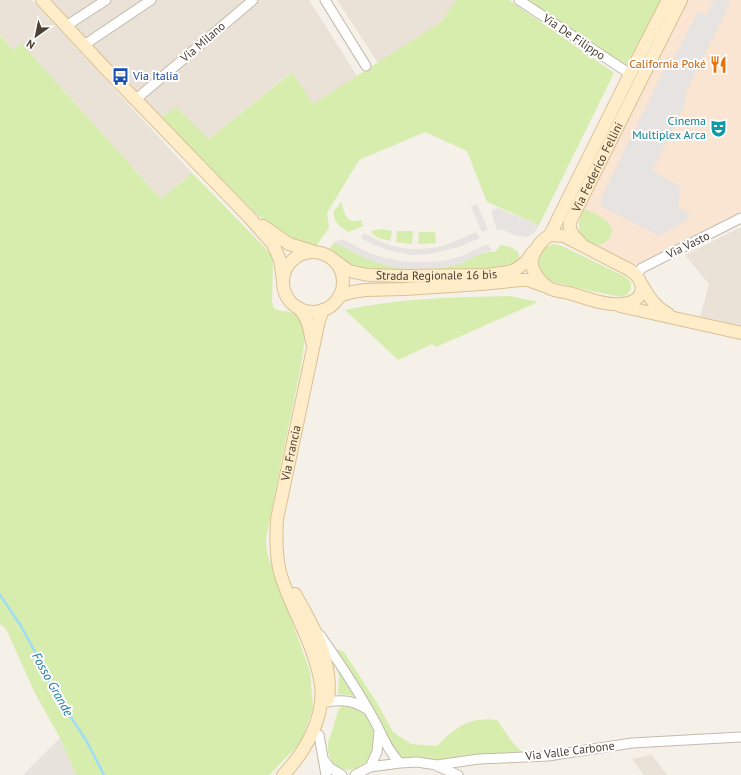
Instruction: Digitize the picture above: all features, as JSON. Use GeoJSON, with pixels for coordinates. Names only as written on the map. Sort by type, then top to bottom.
{"type":"FeatureCollection","features":[{"type":"Feature","properties":{"kind":"main road"},"geometry":{"type":"LineString","coordinates":[[42,0],[135,100],[249,217],[273,244],[280,260],[283,289],[286,297],[292,304],[308,312],[323,310],[332,304],[339,296],[342,288],[342,276],[337,264],[331,258],[320,253],[289,244],[249,217]]}},
{"type":"Feature","properties":{"kind":"main road","name":"Via Federico Fellini"},"geometry":{"type":"LineString","coordinates":[[550,236],[668,0]]}},
{"type":"Feature","properties":{"kind":"main road","name":"Via Federico Fellini"},"geometry":{"type":"LineString","coordinates":[[584,245],[572,234],[569,226],[570,222],[681,0]]}},
{"type":"Feature","properties":{"kind":"main road"},"geometry":{"type":"LineString","coordinates":[[550,236],[564,236],[624,266],[639,280],[652,302],[658,308],[676,318]]}},
{"type":"Feature","properties":{"kind":"main road","name":"Strada Regionale 16 bis"},"geometry":{"type":"LineString","coordinates":[[331,258],[349,270],[368,275],[402,276],[488,274],[509,272],[515,270],[526,262],[536,247],[550,236]]}},
{"type":"Feature","properties":{"kind":"main road"},"geometry":{"type":"LineString","coordinates":[[536,247],[532,265],[539,279],[551,289]]}},
{"type":"Feature","properties":{"kind":"main road"},"geometry":{"type":"LineString","coordinates":[[282,280],[284,271],[289,263],[296,257],[305,253],[314,252]]}},
{"type":"Feature","properties":{"kind":"main road","name":"Strada Regionale 16 bis"},"geometry":{"type":"LineString","coordinates":[[339,296],[365,290],[405,289],[521,280],[535,282],[551,289],[611,304]]}},
{"type":"Feature","properties":{"kind":"main road"},"geometry":{"type":"LineString","coordinates":[[611,304],[622,304],[636,300],[641,291],[639,280]]}},
{"type":"Feature","properties":{"kind":"main road"},"geometry":{"type":"LineString","coordinates":[[611,304],[741,333]]}},
{"type":"Feature","properties":{"kind":"main road","name":"Via Francia"},"geometry":{"type":"LineString","coordinates":[[299,308],[309,322],[313,348]]}},
{"type":"Feature","properties":{"kind":"main road","name":"Via Francia"},"geometry":{"type":"LineString","coordinates":[[283,775],[294,771],[309,756],[319,735],[324,718],[324,703],[318,673],[308,642],[279,568],[276,541],[277,519],[319,320],[323,310]]}},
{"type":"Feature","properties":{"kind":"main road","name":"Via Francia"},"geometry":{"type":"LineString","coordinates":[[279,558],[289,582],[313,626],[328,670],[329,681],[324,703],[294,771]]}},
{"type":"Feature","properties":{"kind":"main road","name":"Via Francia"},"geometry":{"type":"LineString","coordinates":[[316,722],[319,735]]}},
{"type":"Feature","properties":{"kind":"street"},"geometry":{"type":"LineString","coordinates":[[66,26],[106,0]]}},
{"type":"Feature","properties":{"kind":"street"},"geometry":{"type":"LineString","coordinates":[[84,45],[151,0]]}},
{"type":"Feature","properties":{"kind":"street","name":"Via Milano"},"geometry":{"type":"LineString","coordinates":[[135,100],[253,0]]}},
{"type":"Feature","properties":{"kind":"street"},"geometry":{"type":"LineString","coordinates":[[325,0],[366,66]]}},
{"type":"Feature","properties":{"kind":"street","name":"Via De Filippo"},"geometry":{"type":"LineString","coordinates":[[519,0],[630,74]]}},
{"type":"Feature","properties":{"kind":"street","name":"Via Vasto"},"geometry":{"type":"LineString","coordinates":[[639,280],[642,268],[741,218]]}},
{"type":"Feature","properties":{"kind":"street","name":"Via Francia"},"geometry":{"type":"LineString","coordinates":[[313,626],[337,659],[369,711],[390,752],[400,763]]}},
{"type":"Feature","properties":{"kind":"street"},"geometry":{"type":"LineString","coordinates":[[324,703],[342,700],[349,701],[360,705],[369,711]]}},
{"type":"Feature","properties":{"kind":"street"},"geometry":{"type":"LineString","coordinates":[[372,771],[377,752],[379,731]]}},
{"type":"Feature","properties":{"kind":"street","name":"Via Francia"},"geometry":{"type":"LineString","coordinates":[[319,735],[326,775]]}},
{"type":"Feature","properties":{"kind":"street","name":"Via Valle Carbone"},"geometry":{"type":"LineString","coordinates":[[400,763],[417,762],[437,765],[479,759],[548,756],[632,744],[741,737]]}},
{"type":"Feature","properties":{"kind":"street"},"geometry":{"type":"LineString","coordinates":[[322,757],[330,768],[342,775]]}},
{"type":"Feature","properties":{"kind":"street"},"geometry":{"type":"LineString","coordinates":[[355,775],[400,763]]}},
{"type":"Feature","properties":{"kind":"street"},"geometry":{"type":"LineString","coordinates":[[437,765],[458,775]]}},
{"type":"Feature","properties":{"kind":"shaded area"},"geometry":{"type":"Polygon","coordinates":[[[0,0],[32,0],[192,173],[161,199],[21,43],[13,50],[0,35],[0,0]]]}},
{"type":"Feature","properties":{"kind":"shaded area"},"geometry":{"type":"Polygon","coordinates":[[[49,0],[309,0],[357,76],[313,104],[291,72],[209,139],[176,107],[162,117],[49,0]]]}},
{"type":"Feature","properties":{"kind":"shaded area"},"geometry":{"type":"Polygon","coordinates":[[[337,0],[456,0],[441,22],[378,63],[337,0]]]}},
{"type":"Feature","properties":{"kind":"shaded area"},"geometry":{"type":"Polygon","coordinates":[[[687,0],[741,0],[741,214],[641,264],[636,265],[590,243],[579,233],[579,220],[687,0]]]}},
{"type":"Feature","properties":{"kind":"shaded area"},"geometry":{"type":"Polygon","coordinates":[[[714,0],[726,0],[731,2],[686,92],[684,107],[652,171],[681,187],[678,207],[690,214],[687,220],[659,236],[602,207],[600,200],[665,67],[672,61],[698,11],[706,15],[714,0]]]}},
{"type":"Feature","properties":{"kind":"shaded area"},"geometry":{"type":"Polygon","coordinates":[[[477,204],[488,230],[482,232],[471,207],[477,204]]]}},
{"type":"Feature","properties":{"kind":"shaded area"},"geometry":{"type":"Polygon","coordinates":[[[497,208],[539,225],[534,233],[527,237],[517,236],[503,230],[497,230],[491,211],[497,208]]]}},
{"type":"Feature","properties":{"kind":"shaded area"},"geometry":{"type":"Polygon","coordinates":[[[741,227],[741,331],[699,321],[709,284],[685,255],[741,227]]]}},
{"type":"Feature","properties":{"kind":"shaded area"},"geometry":{"type":"Polygon","coordinates":[[[476,232],[480,238],[459,247],[430,254],[410,255],[391,251],[374,245],[361,238],[364,233],[393,246],[408,249],[422,249],[440,247],[476,232]]]}},
{"type":"Feature","properties":{"kind":"shaded area"},"geometry":{"type":"Polygon","coordinates":[[[342,239],[369,253],[406,262],[433,262],[448,260],[459,257],[488,244],[492,251],[487,251],[457,265],[422,270],[395,268],[369,260],[334,242],[342,239]]]}},
{"type":"Feature","properties":{"kind":"shaded area"},"geometry":{"type":"Polygon","coordinates":[[[60,738],[76,775],[23,775],[60,738]]]}},
{"type":"Feature","properties":{"kind":"shaded area"},"geometry":{"type":"Polygon","coordinates":[[[652,755],[667,775],[644,775],[632,759],[652,755]]]}},
{"type":"Feature","properties":{"kind":"green space"},"geometry":{"type":"Polygon","coordinates":[[[456,0],[509,0],[614,73],[539,225],[487,202],[467,151],[425,132],[359,160],[327,213],[329,228],[315,247],[284,236],[254,212],[216,175],[162,117],[176,107],[209,139],[292,72],[313,104],[441,22],[456,0]]]}},
{"type":"Feature","properties":{"kind":"green space"},"geometry":{"type":"Polygon","coordinates":[[[526,0],[662,0],[625,67],[526,0]]]}},
{"type":"Feature","properties":{"kind":"green space"},"geometry":{"type":"Polygon","coordinates":[[[0,35],[13,50],[21,43],[161,199],[192,173],[273,256],[272,302],[274,308],[280,311],[290,312],[300,319],[306,327],[302,360],[266,538],[267,553],[310,671],[313,708],[301,742],[269,775],[76,775],[60,738],[34,691],[6,629],[0,624],[0,35]]]}},
{"type":"Feature","properties":{"kind":"green space"},"geometry":{"type":"Polygon","coordinates":[[[341,202],[349,220],[361,220],[363,226],[348,232],[337,223],[334,218],[334,211],[341,202]]]}},
{"type":"Feature","properties":{"kind":"green space"},"geometry":{"type":"Polygon","coordinates":[[[584,209],[603,218],[611,226],[611,235],[605,242],[596,246],[581,235],[579,222],[584,209]]]}},
{"type":"Feature","properties":{"kind":"green space"},"geometry":{"type":"Polygon","coordinates":[[[382,229],[392,231],[390,241],[376,237],[371,231],[382,229]]]}},
{"type":"Feature","properties":{"kind":"green space"},"geometry":{"type":"Polygon","coordinates":[[[397,231],[413,231],[412,244],[396,242],[397,231]]]}},
{"type":"Feature","properties":{"kind":"green space"},"geometry":{"type":"Polygon","coordinates":[[[419,232],[435,232],[436,243],[418,244],[419,232]]]}},
{"type":"Feature","properties":{"kind":"green space"},"geometry":{"type":"Polygon","coordinates":[[[334,242],[370,260],[391,266],[412,269],[434,269],[455,265],[480,254],[495,252],[501,245],[514,249],[519,253],[519,256],[517,261],[507,268],[488,270],[472,269],[407,272],[374,270],[344,264],[334,256],[330,249],[334,242]]]}},
{"type":"Feature","properties":{"kind":"green space"},"geometry":{"type":"Polygon","coordinates":[[[554,244],[564,247],[626,277],[631,283],[631,289],[627,295],[621,297],[546,280],[542,277],[536,261],[543,248],[554,244]]]}},
{"type":"Feature","properties":{"kind":"green space"},"geometry":{"type":"Polygon","coordinates":[[[510,296],[538,302],[436,347],[432,344],[398,360],[345,310],[407,301],[510,296]]]}},
{"type":"Feature","properties":{"kind":"green space"},"geometry":{"type":"Polygon","coordinates":[[[334,648],[344,652],[377,703],[393,732],[411,744],[437,746],[450,734],[464,725],[479,720],[488,719],[497,720],[513,743],[524,754],[437,762],[400,763],[365,698],[334,648]]]}},
{"type":"Feature","properties":{"kind":"green space"},"geometry":{"type":"Polygon","coordinates":[[[334,659],[356,696],[338,694],[339,676],[334,659]]]}},
{"type":"Feature","properties":{"kind":"green space"},"geometry":{"type":"Polygon","coordinates":[[[344,704],[353,705],[364,712],[374,726],[375,732],[372,751],[366,762],[355,769],[349,770],[334,767],[328,752],[328,742],[338,710],[344,704]]]}},
{"type":"Feature","properties":{"kind":"waterway","name":"Fosso Grande"},"geometry":{"type":"LineString","coordinates":[[0,595],[21,626],[40,661],[51,687],[86,740],[104,775]]}},
{"type":"Feature","properties":{"kind":"place","name":"California Poké"},"geometry":{"type":"Point","coordinates":[719,64]}},
{"type":"Feature","properties":{"kind":"place","name":"Via Italia"},"geometry":{"type":"Point","coordinates":[120,76]}},
{"type":"Feature","properties":{"kind":"place","name":"Cinema Multiplex Arca"},"geometry":{"type":"Point","coordinates":[719,128]}}]}
